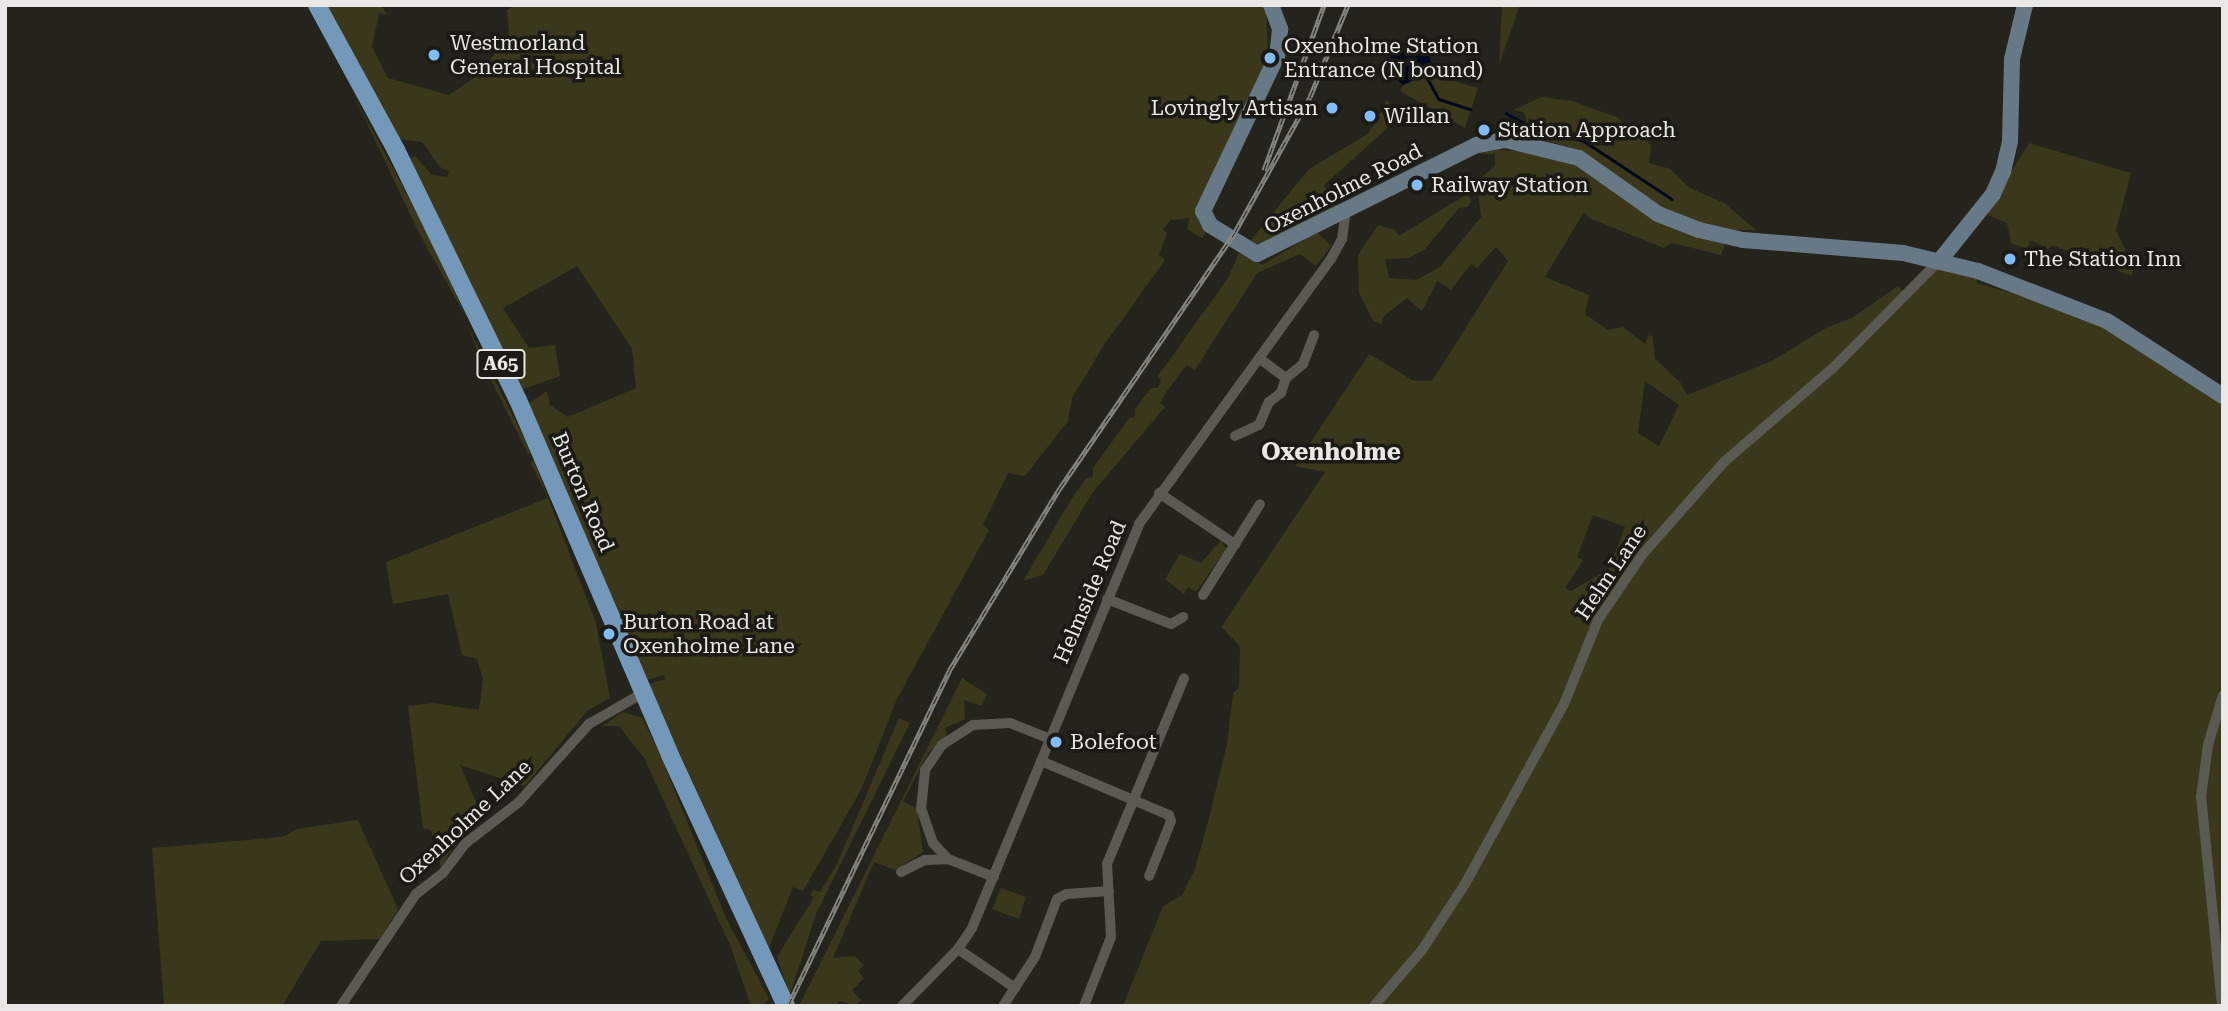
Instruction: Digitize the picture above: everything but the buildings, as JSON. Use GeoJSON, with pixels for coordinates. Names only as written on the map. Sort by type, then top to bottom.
{"type":"FeatureCollection","features":[{"type":"Feature","properties":{"kind":"main road","name":"Burton Road"},"geometry":{"type":"LineString","coordinates":[[317,5],[461,280],[542,452],[643,693],[786,1006]]}},
{"type":"Feature","properties":{"kind":"main road","name":"Oxenholme Road"},"geometry":{"type":"LineString","coordinates":[[1271,5],[1280,29],[1277,56],[1206,201],[1205,219],[1252,252],[1265,253],[1477,145],[1506,140],[1579,158],[1658,214],[1699,230],[1743,240],[1941,259],[1966,267],[2107,321],[2223,396]]}},
{"type":"Feature","properties":{"kind":"main road"},"geometry":{"type":"LineString","coordinates":[[1941,259],[1993,194],[2003,172],[2010,141],[2012,59],[2025,5]]}},
{"type":"Feature","properties":{"kind":"street","name":"Helmside Road"},"geometry":{"type":"LineString","coordinates":[[902,1006],[958,949],[994,877],[1133,534],[1159,493],[1339,246],[1346,211]]}},
{"type":"Feature","properties":{"kind":"street","name":"Helm Lane"},"geometry":{"type":"LineString","coordinates":[[1374,1006],[1422,950],[1465,884],[1564,704],[1598,620],[1642,555],[1724,462],[1833,368],[1941,259]]}},
{"type":"Feature","properties":{"kind":"street"},"geometry":{"type":"LineString","coordinates":[[1235,436],[1259,425],[1286,379],[1303,364],[1315,336]]}},
{"type":"Feature","properties":{"kind":"street"},"geometry":{"type":"LineString","coordinates":[[1259,358],[1286,379]]}},
{"type":"Feature","properties":{"kind":"street"},"geometry":{"type":"LineString","coordinates":[[1259,425],[1269,436]]}},
{"type":"Feature","properties":{"kind":"street"},"geometry":{"type":"LineString","coordinates":[[1159,493],[1235,544]]}},
{"type":"Feature","properties":{"kind":"street"},"geometry":{"type":"LineString","coordinates":[[1203,594],[1260,503]]}},
{"type":"Feature","properties":{"kind":"street"},"geometry":{"type":"LineString","coordinates":[[1107,599],[1171,624],[1183,617]]}},
{"type":"Feature","properties":{"kind":"street"},"geometry":{"type":"LineString","coordinates":[[1084,1006],[1109,948],[1113,915],[1107,864],[1183,693],[1184,678]]}},
{"type":"Feature","properties":{"kind":"street","name":"Oxenholme Lane"},"geometry":{"type":"LineString","coordinates":[[341,1006],[416,894],[443,873],[466,843],[519,802],[589,724],[643,693]]}},
{"type":"Feature","properties":{"kind":"street"},"geometry":{"type":"LineString","coordinates":[[2222,1006],[2201,797],[2208,745],[2223,695]]}},
{"type":"Feature","properties":{"kind":"street"},"geometry":{"type":"LineString","coordinates":[[948,859],[933,843],[921,809],[921,789],[929,762],[950,738],[973,725],[998,722],[1050,739]]}},
{"type":"Feature","properties":{"kind":"street"},"geometry":{"type":"LineString","coordinates":[[1041,761],[1171,818],[1149,876]]}},
{"type":"Feature","properties":{"kind":"street"},"geometry":{"type":"LineString","coordinates":[[925,860],[933,843]]}},
{"type":"Feature","properties":{"kind":"street"},"geometry":{"type":"LineString","coordinates":[[901,872],[925,860],[948,859],[994,877]]}},
{"type":"Feature","properties":{"kind":"street"},"geometry":{"type":"LineString","coordinates":[[1003,1006],[1035,957],[1060,896],[1109,891]]}},
{"type":"Feature","properties":{"kind":"street"},"geometry":{"type":"LineString","coordinates":[[958,949],[1015,988]]}},
{"type":"Feature","properties":{"kind":"shaded area"},"geometry":{"type":"Polygon","coordinates":[[[327,5],[381,5],[387,15],[379,13],[372,47],[388,78],[449,95],[480,74],[509,34],[507,10],[515,5],[1266,5],[1268,63],[1198,219],[1207,230],[1202,238],[1187,229],[1190,218],[1170,220],[1163,230],[1167,233],[1159,255],[1165,260],[1104,345],[1072,398],[1068,421],[1025,476],[1008,473],[983,525],[989,530],[897,699],[862,788],[803,891],[793,887],[769,948],[648,684],[665,679],[664,675],[647,680],[645,671],[640,672],[528,404],[547,391],[550,405],[568,417],[636,388],[632,349],[577,266],[503,308],[529,348],[555,345],[560,376],[521,390],[407,160],[415,156],[432,175],[447,177],[449,171],[441,168],[422,142],[399,139],[327,5]]]}},
{"type":"Feature","properties":{"kind":"shaded area"},"geometry":{"type":"Polygon","coordinates":[[[1502,5],[1520,5],[1499,65],[1502,5]]]}},
{"type":"Feature","properties":{"kind":"shaded area"},"geometry":{"type":"Polygon","coordinates":[[[1412,69],[1478,88],[1465,128],[1400,91],[1412,69]]]}},
{"type":"Feature","properties":{"kind":"shaded area"},"geometry":{"type":"Polygon","coordinates":[[[353,94],[431,239],[467,319],[420,235],[353,94]]]}},
{"type":"Feature","properties":{"kind":"shaded area"},"geometry":{"type":"Polygon","coordinates":[[[1542,97],[1572,101],[1619,118],[1632,138],[1641,131],[1651,146],[1649,163],[1670,169],[1690,188],[1724,203],[1756,230],[1719,230],[1675,214],[1641,198],[1583,151],[1517,132],[1527,121],[1524,112],[1513,110],[1542,97]]]}},
{"type":"Feature","properties":{"kind":"shaded area"},"geometry":{"type":"Polygon","coordinates":[[[1387,100],[1401,116],[1324,185],[1339,207],[1262,248],[1250,241],[1309,169],[1368,134],[1387,100]]]}},
{"type":"Feature","properties":{"kind":"shaded area"},"geometry":{"type":"Polygon","coordinates":[[[2029,143],[2131,173],[2116,230],[2133,267],[2132,276],[2052,245],[2048,249],[2030,240],[2027,249],[2011,243],[2007,223],[1985,214],[2029,143]]]}},
{"type":"Feature","properties":{"kind":"shaded area"},"geometry":{"type":"Polygon","coordinates":[[[1486,149],[1534,152],[1586,169],[1642,211],[1725,244],[1721,255],[1672,243],[1664,248],[1589,218],[1584,212],[1545,277],[1589,295],[1585,314],[1608,330],[1623,327],[1645,344],[1649,335],[1653,337],[1655,359],[1680,382],[1687,395],[1772,361],[1826,328],[1852,318],[1898,286],[1903,291],[1934,267],[1977,277],[1977,283],[2107,321],[2223,396],[2223,1006],[1123,1006],[1163,906],[1182,895],[1195,869],[1209,818],[1227,744],[1233,693],[1239,687],[1240,646],[1221,627],[1325,472],[1295,466],[1369,354],[1414,381],[1432,381],[1508,261],[1496,247],[1477,268],[1471,264],[1451,290],[1437,281],[1422,311],[1407,298],[1385,315],[1381,324],[1373,321],[1359,293],[1358,255],[1378,225],[1395,230],[1399,236],[1464,196],[1461,190],[1466,189],[1471,201],[1468,207],[1459,208],[1425,249],[1409,258],[1385,259],[1389,278],[1416,280],[1440,267],[1481,217],[1477,181],[1495,166],[1495,154],[1478,154],[1486,149]],[[1645,381],[1638,433],[1659,446],[1679,405],[1645,381]],[[1593,515],[1577,557],[1583,560],[1565,588],[1571,591],[1609,569],[1625,527],[1593,515]]]}},
{"type":"Feature","properties":{"kind":"shaded area"},"geometry":{"type":"Polygon","coordinates":[[[1317,232],[1331,246],[1316,266],[1300,254],[1257,273],[1195,370],[1187,365],[1160,403],[1165,407],[1093,492],[1043,575],[1023,581],[1072,498],[1086,478],[1093,477],[1093,468],[1129,418],[1135,417],[1135,409],[1151,388],[1157,388],[1161,381],[1158,376],[1228,278],[1239,253],[1262,265],[1317,232]]]}},
{"type":"Feature","properties":{"kind":"shaded area"},"geometry":{"type":"Polygon","coordinates":[[[466,323],[531,452],[528,454],[483,364],[466,323]]]}},
{"type":"Feature","properties":{"kind":"shaded area"},"geometry":{"type":"Polygon","coordinates":[[[534,461],[596,623],[610,698],[587,711],[525,786],[460,765],[483,819],[459,837],[441,868],[431,830],[423,829],[408,706],[433,703],[479,710],[483,679],[477,659],[462,655],[448,594],[393,604],[386,562],[548,498],[530,462],[534,461]]]}},
{"type":"Feature","properties":{"kind":"shaded area"},"geometry":{"type":"Polygon","coordinates":[[[1221,540],[1226,549],[1196,592],[1188,587],[1184,594],[1165,579],[1180,554],[1201,563],[1221,540]]]}},
{"type":"Feature","properties":{"kind":"shaded area"},"geometry":{"type":"Polygon","coordinates":[[[962,678],[987,694],[982,706],[964,700],[965,719],[945,728],[947,736],[928,753],[903,801],[917,809],[923,852],[895,870],[874,862],[833,958],[855,956],[864,965],[858,971],[864,978],[852,990],[861,1000],[856,1006],[840,1001],[835,1006],[799,1006],[962,678]]]}},
{"type":"Feature","properties":{"kind":"shaded area"},"geometry":{"type":"Polygon","coordinates":[[[623,712],[642,718],[659,752],[726,918],[769,999],[761,1006],[751,1006],[730,945],[644,758],[619,726],[602,726],[623,712]]]}},
{"type":"Feature","properties":{"kind":"shaded area"},"geometry":{"type":"Polygon","coordinates":[[[899,718],[910,723],[816,914],[790,995],[777,957],[814,897],[810,895],[814,890],[820,892],[836,866],[899,718]]]}},
{"type":"Feature","properties":{"kind":"shaded area"},"geometry":{"type":"Polygon","coordinates":[[[358,820],[398,909],[380,939],[321,941],[282,1006],[164,1006],[152,848],[282,837],[297,829],[358,820]]]}},
{"type":"Feature","properties":{"kind":"shaded area"},"geometry":{"type":"Polygon","coordinates":[[[1001,888],[1026,897],[1019,919],[992,909],[1001,888]]]}},
{"type":"Feature","properties":{"kind":"water"},"geometry":{"type":"Polygon","coordinates":[[[1416,48],[1430,57],[1432,66],[1414,80],[1403,85],[1381,66],[1396,50],[1416,48]]]}},
{"type":"Feature","properties":{"kind":"waterway"},"geometry":{"type":"LineString","coordinates":[[1424,72],[1439,99],[1470,109]]}},
{"type":"Feature","properties":{"kind":"waterway"},"geometry":{"type":"LineString","coordinates":[[1506,113],[1529,126],[1584,141],[1672,199]]}},
{"type":"Feature","properties":{"kind":"railway"},"geometry":{"type":"LineString","coordinates":[[1264,170],[1324,5]]}},
{"type":"Feature","properties":{"kind":"railway"},"geometry":{"type":"LineString","coordinates":[[788,1006],[949,671],[1060,488],[1235,232],[1310,97],[1348,5]]}},
{"type":"Feature","properties":{"kind":"place","name":"Westmorland General Hospital"},"geometry":{"type":"Point","coordinates":[434,55]}},
{"type":"Feature","properties":{"kind":"place","name":"Oxenholme Station Entrance (N bound)"},"geometry":{"type":"Point","coordinates":[1270,58]}},
{"type":"Feature","properties":{"kind":"place","name":"Lovingly Artisan"},"geometry":{"type":"Point","coordinates":[1332,108]}},
{"type":"Feature","properties":{"kind":"place","name":"Willan"},"geometry":{"type":"Point","coordinates":[1370,116]}},
{"type":"Feature","properties":{"kind":"place","name":"Station Approach"},"geometry":{"type":"Point","coordinates":[1484,130]}},
{"type":"Feature","properties":{"kind":"place","name":"Railway Station"},"geometry":{"type":"Point","coordinates":[1417,185]}},
{"type":"Feature","properties":{"kind":"place","name":"The Station Inn"},"geometry":{"type":"Point","coordinates":[2010,259]}},
{"type":"Feature","properties":{"kind":"place","name":"Burton Road at Oxenholme Lane"},"geometry":{"type":"Point","coordinates":[609,634]}},
{"type":"Feature","properties":{"kind":"place","name":"Bolefoot"},"geometry":{"type":"Point","coordinates":[1056,742]}},
{"type":"Feature","properties":{"kind":"district","name":"Oxenholme"},"geometry":{"type":"Point","coordinates":[1331,453]}}]}
